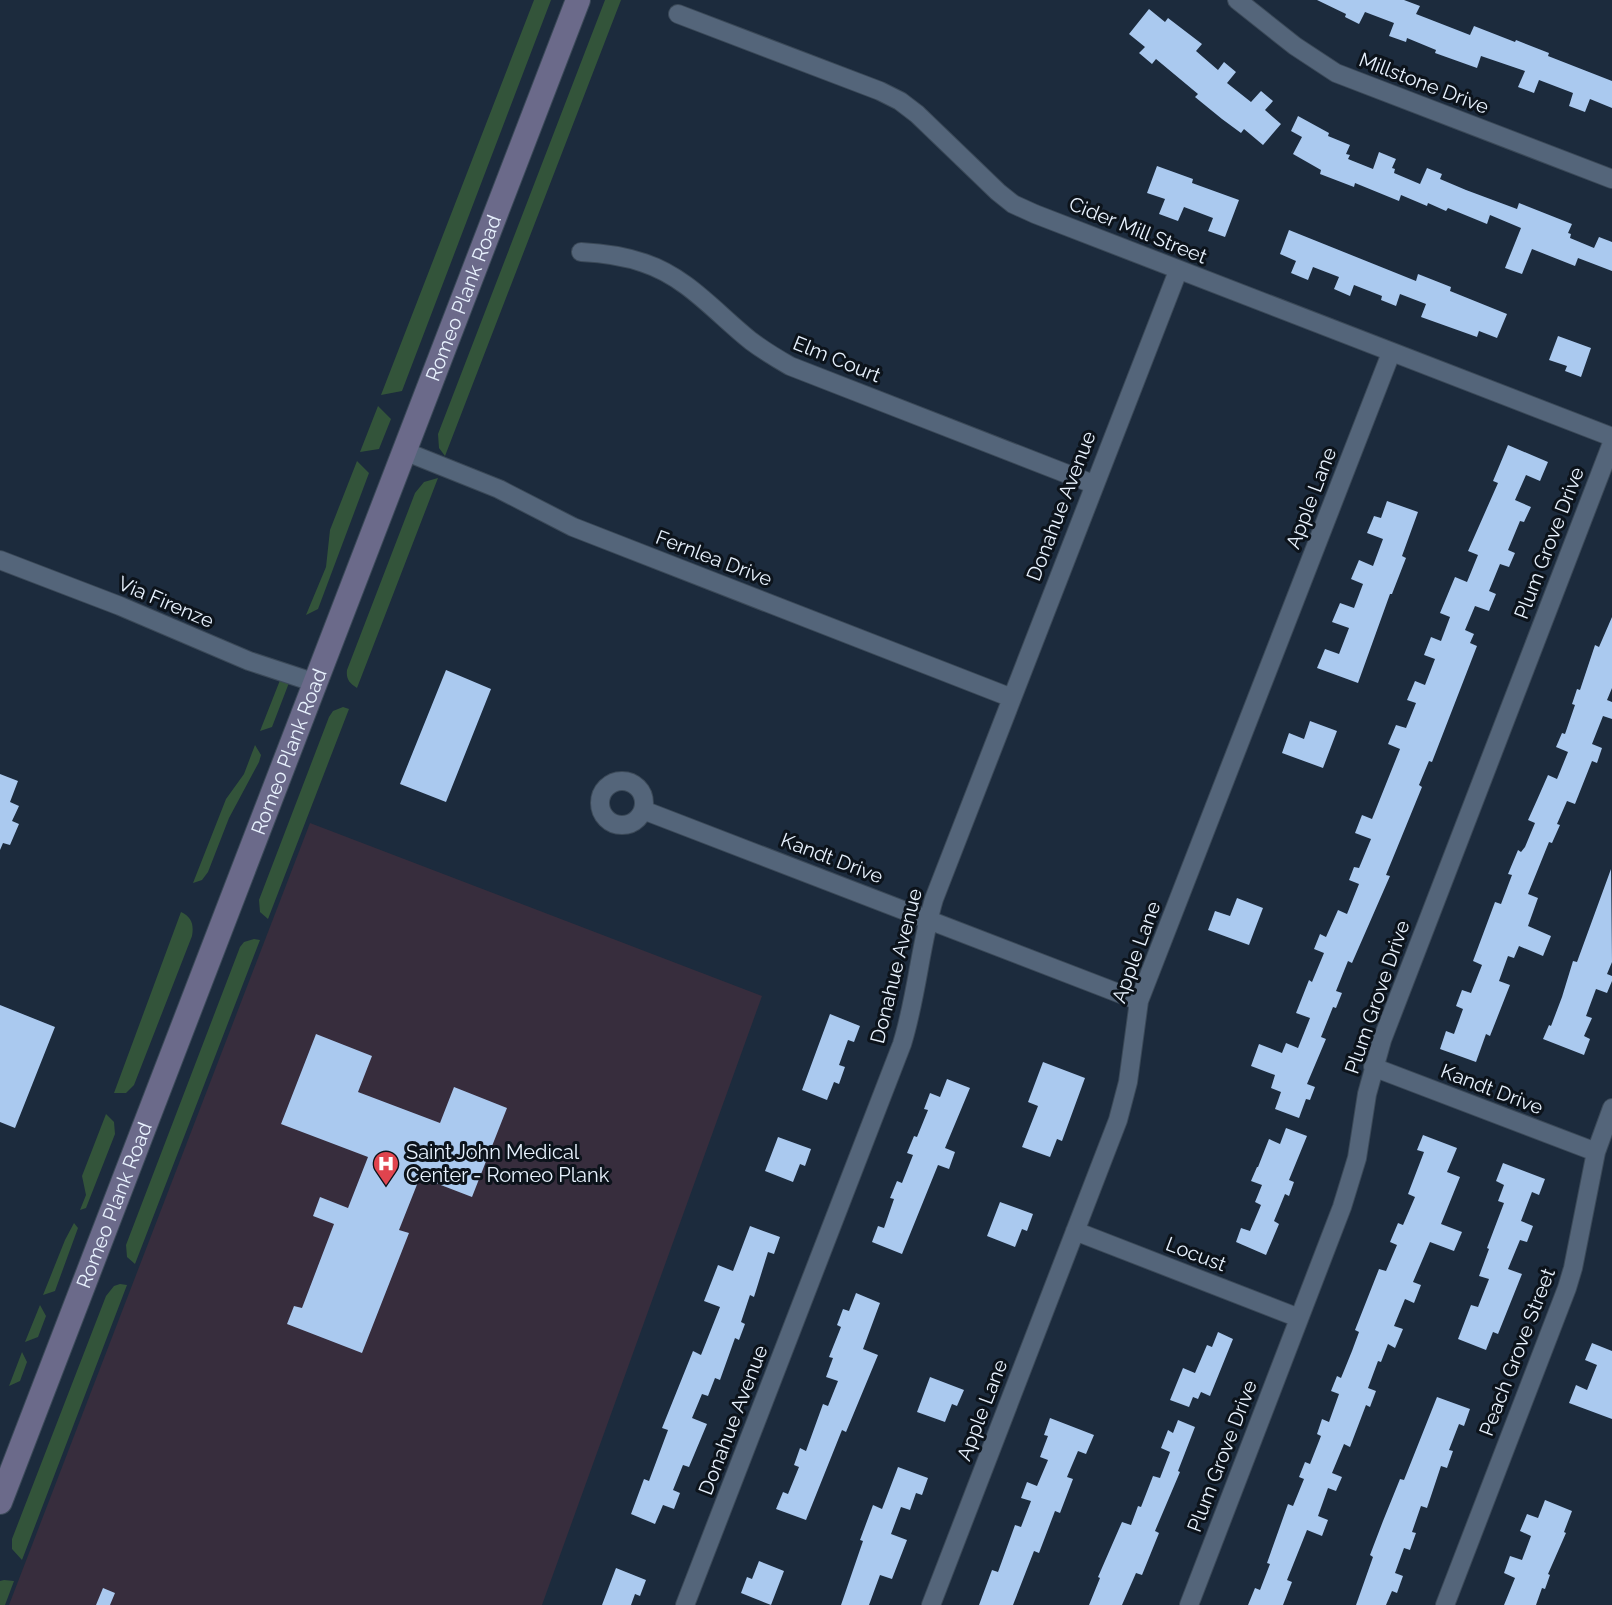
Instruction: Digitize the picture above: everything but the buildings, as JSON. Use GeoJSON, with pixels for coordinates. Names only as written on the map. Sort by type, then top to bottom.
{"type":"FeatureCollection","features":[{"type":"Feature","properties":{"kind":"main road","name":"Romeo Plank Road"},"geometry":{"type":"LineString","coordinates":[[0,1502],[578,0]]}},
{"type":"Feature","properties":{"kind":"street","name":"Millstone Drive"},"geometry":{"type":"LineString","coordinates":[[1237,0],[1295,46],[1336,73],[1612,179]]}},
{"type":"Feature","properties":{"kind":"street","name":"Cider Mill Street"},"geometry":{"type":"LineString","coordinates":[[678,14],[890,96],[917,114],[981,178],[1013,204],[1391,353],[1612,437]]}},
{"type":"Feature","properties":{"kind":"street","name":"Elm Court"},"geometry":{"type":"LineString","coordinates":[[581,252],[622,257],[645,263],[665,272],[706,301],[751,341],[789,366],[1093,484]]}},
{"type":"Feature","properties":{"kind":"street","name":"Donahue Avenue"},"geometry":{"type":"LineString","coordinates":[[686,1605],[902,1044],[913,1005],[928,919],[934,898],[1178,270]]}},
{"type":"Feature","properties":{"kind":"street","name":"Apple Lane"},"geometry":{"type":"LineString","coordinates":[[931,1605],[1076,1231],[1124,1100],[1139,1001],[1391,353]]}},
{"type":"Feature","properties":{"kind":"street","name":"Plum Grove Drive"},"geometry":{"type":"LineString","coordinates":[[1188,1605],[1352,1178],[1373,1067],[1382,1040],[1612,444]]}},
{"type":"Feature","properties":{"kind":"street","name":"Fernlea Drive"},"geometry":{"type":"LineString","coordinates":[[404,451],[499,489],[573,527],[1011,698]]}},
{"type":"Feature","properties":{"kind":"street","name":"Via Firenze"},"geometry":{"type":"LineString","coordinates":[[0,560],[120,606],[249,661],[316,683]]}},
{"type":"Feature","properties":{"kind":"street","name":"Kandt Drive"},"geometry":{"type":"LineString","coordinates":[[643,810],[1139,1001]]}},
{"type":"Feature","properties":{"kind":"street","name":"Kandt Drive"},"geometry":{"type":"LineString","coordinates":[[1373,1067],[1596,1152]]}},
{"type":"Feature","properties":{"kind":"street","name":"Peach Grove Street"},"geometry":{"type":"LineString","coordinates":[[1445,1605],[1567,1288],[1596,1152],[1612,1108]]}},
{"type":"Feature","properties":{"kind":"street","name":"Locust"},"geometry":{"type":"LineString","coordinates":[[1076,1231],[1299,1318]]}},
{"type":"Feature","properties":{"kind":"shaded area"},"geometry":{"type":"Polygon","coordinates":[[[310,823],[762,996],[542,1605],[9,1605],[310,823]]]}},
{"type":"Feature","properties":{"kind":"green space"},"geometry":{"type":"Polygon","coordinates":[[[534,0],[551,0],[402,391],[381,395],[534,0]]]}},
{"type":"Feature","properties":{"kind":"green space"},"geometry":{"type":"Polygon","coordinates":[[[605,0],[621,0],[445,456],[439,448],[438,434],[605,0]]]}},
{"type":"Feature","properties":{"kind":"green space"},"geometry":{"type":"Polygon","coordinates":[[[378,406],[391,419],[379,449],[360,452],[378,406]]]}},
{"type":"Feature","properties":{"kind":"green space"},"geometry":{"type":"Polygon","coordinates":[[[357,461],[369,473],[318,609],[306,615],[326,567],[330,530],[357,461]]]}},
{"type":"Feature","properties":{"kind":"green space"},"geometry":{"type":"Polygon","coordinates":[[[438,478],[357,688],[349,680],[347,670],[415,493],[424,482],[438,478]]]}},
{"type":"Feature","properties":{"kind":"green space"},"geometry":{"type":"Polygon","coordinates":[[[286,665],[292,675],[272,727],[260,731],[286,665]]]}},
{"type":"Feature","properties":{"kind":"green space"},"geometry":{"type":"Polygon","coordinates":[[[343,707],[349,709],[268,919],[260,912],[259,900],[329,717],[333,711],[343,707]]]}},
{"type":"Feature","properties":{"kind":"green space"},"geometry":{"type":"Polygon","coordinates":[[[255,745],[261,755],[259,762],[229,818],[208,872],[202,880],[193,883],[226,799],[244,774],[255,745]]]}},
{"type":"Feature","properties":{"kind":"green space"},"geometry":{"type":"Polygon","coordinates":[[[181,912],[188,916],[191,922],[192,936],[134,1085],[126,1093],[114,1093],[181,912]]]}},
{"type":"Feature","properties":{"kind":"green space"},"geometry":{"type":"Polygon","coordinates":[[[260,940],[135,1264],[127,1257],[126,1245],[240,947],[244,942],[260,940]]]}},
{"type":"Feature","properties":{"kind":"green space"},"geometry":{"type":"Polygon","coordinates":[[[106,1114],[114,1122],[115,1134],[86,1208],[80,1210],[86,1195],[82,1176],[106,1114]]]}},
{"type":"Feature","properties":{"kind":"green space"},"geometry":{"type":"Polygon","coordinates":[[[74,1223],[78,1228],[55,1291],[43,1295],[65,1240],[74,1223]]]}},
{"type":"Feature","properties":{"kind":"green space"},"geometry":{"type":"Polygon","coordinates":[[[127,1285],[22,1560],[12,1549],[12,1539],[106,1296],[114,1286],[127,1285]]]}},
{"type":"Feature","properties":{"kind":"green space"},"geometry":{"type":"Polygon","coordinates":[[[40,1305],[46,1316],[38,1337],[25,1342],[40,1305]]]}},
{"type":"Feature","properties":{"kind":"green space"},"geometry":{"type":"Polygon","coordinates":[[[22,1352],[27,1362],[20,1381],[9,1386],[22,1352]]]}},
{"type":"Feature","properties":{"kind":"green space"},"geometry":{"type":"Polygon","coordinates":[[[0,1581],[14,1581],[5,1605],[0,1605],[0,1581]]]}},
{"type":"Feature","properties":{"kind":"place","name":"Saint John Medical Center - Romeo Plank"},"geometry":{"type":"Point","coordinates":[386,1187]}}]}
